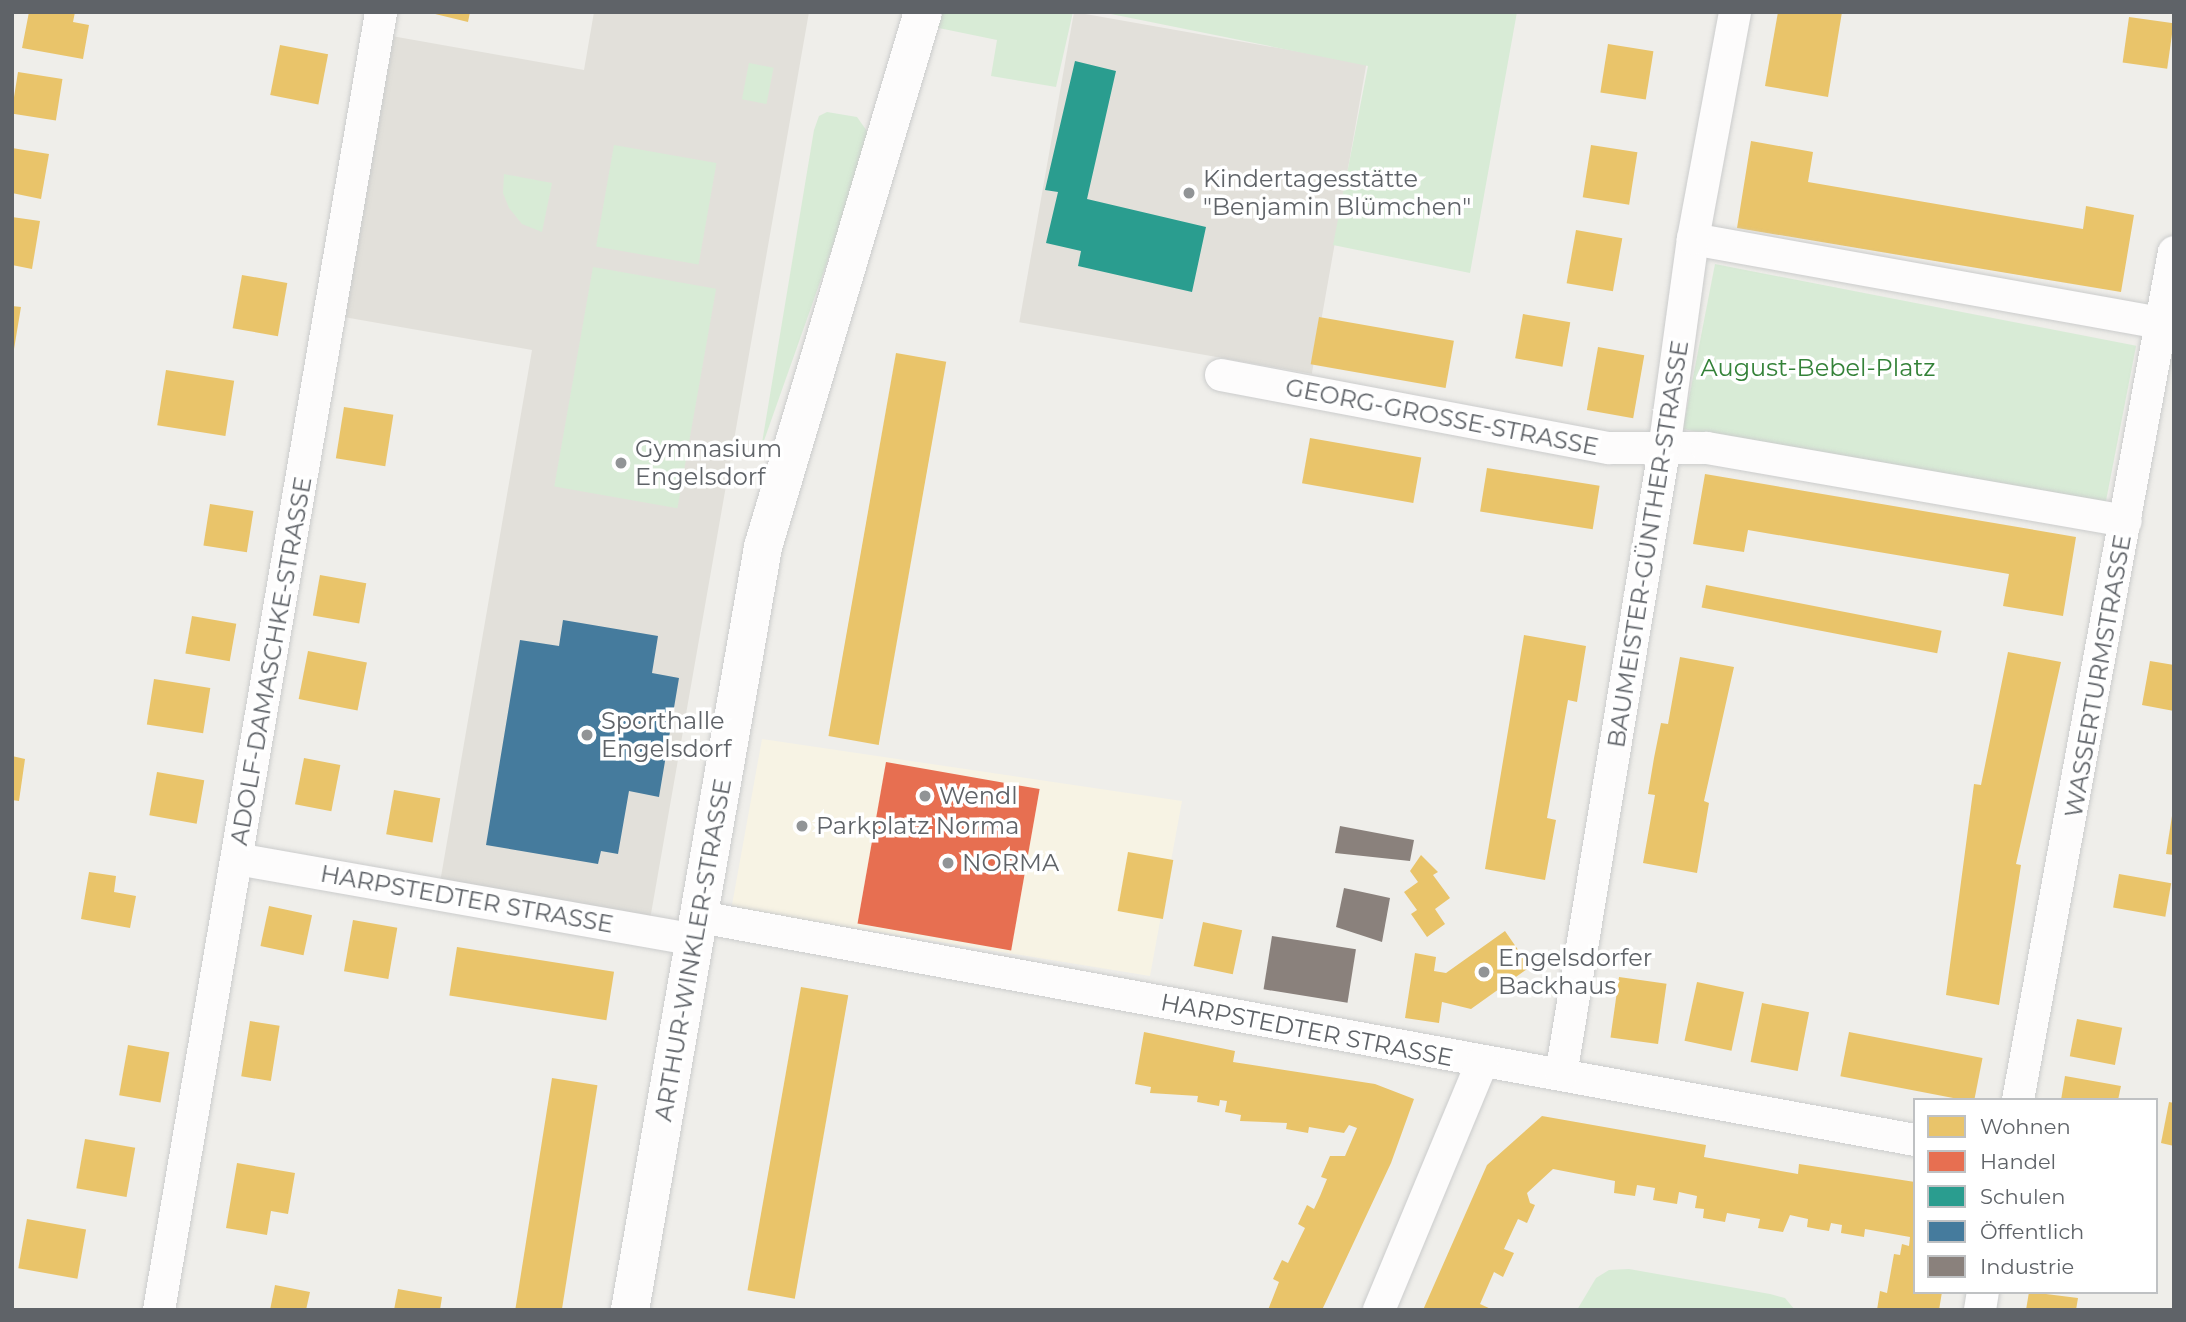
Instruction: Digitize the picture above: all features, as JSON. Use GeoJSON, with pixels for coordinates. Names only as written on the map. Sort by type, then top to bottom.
{"type":"FeatureCollection","features":[{"type":"Feature","properties":{"kind":"street","name":"ADOLF-DAMASCHKE-STRASSE"},"geometry":{"type":"LineString","coordinates":[[159,1310],[380,12]]}},
{"type":"Feature","properties":{"kind":"street","name":"ARTHUR-WINKLER-STRASSE"},"geometry":{"type":"LineString","coordinates":[[898,106],[908,12]]}},
{"type":"Feature","properties":{"kind":"street","name":"ARTHUR-WINKLER-STRASSE"},"geometry":{"type":"LineString","coordinates":[[630,1310],[763,547],[898,106],[923,12]]}},
{"type":"Feature","properties":{"kind":"street","name":"BAUMEISTER-GÜNTHER-STRASSE"},"geometry":{"type":"LineString","coordinates":[[1561,1075],[1664,450],[1693,239],[1735,12]]}},
{"type":"Feature","properties":{"kind":"street"},"geometry":{"type":"LineString","coordinates":[[1693,239],[2158,323]]}},
{"type":"Feature","properties":{"kind":"street","name":"WASSERTURMSTRASSE"},"geometry":{"type":"LineString","coordinates":[[2018,1098],[2126,521],[2158,323],[2174,252]]}},
{"type":"Feature","properties":{"kind":"street","name":"GEORG-GROSSE-STRASSE"},"geometry":{"type":"LineString","coordinates":[[1221,375],[1609,448],[1664,450]]}},
{"type":"Feature","properties":{"kind":"street"},"geometry":{"type":"LineString","coordinates":[[1664,450],[1707,448],[2126,521]]}},
{"type":"Feature","properties":{"kind":"street","name":"HARPSTEDTER STRASSE"},"geometry":{"type":"LineString","coordinates":[[237,859],[698,929],[1561,1075],[1913,1140]]}},
{"type":"Feature","properties":{"kind":"street"},"geometry":{"type":"LineString","coordinates":[[1379,1310],[1482,1062]]}},
{"type":"Feature","properties":{"kind":"shaded area","name":"Gymnasium Engelsdorf"},"geometry":{"type":"Polygon","coordinates":[[[594,12],[809,12],[648,931],[438,894],[532,350],[338,316],[386,35],[584,70],[594,12]]]}},
{"type":"Feature","properties":{"kind":"shaded area","name":"Kindertagesstätte \"Benjamin Blümchen\""},"geometry":{"type":"Polygon","coordinates":[[[1074,12],[1366,64],[1312,374],[1019,322],[1074,12]]]}},
{"type":"Feature","properties":{"kind":"shaded area"},"geometry":{"type":"Polygon","coordinates":[[[762,739],[1182,801],[1150,976],[748,911],[732,905],[762,739]]]}},
{"type":"Feature","properties":{"kind":"green space"},"geometry":{"type":"Polygon","coordinates":[[[936,12],[1073,12],[1056,87],[991,76],[997,40],[934,27],[936,12]]]}},
{"type":"Feature","properties":{"kind":"green space"},"geometry":{"type":"Polygon","coordinates":[[[1101,12],[1517,12],[1470,273],[1333,245],[1368,66],[1101,12]]]}},
{"type":"Feature","properties":{"kind":"green space"},"geometry":{"type":"Polygon","coordinates":[[[749,63],[774,68],[766,104],[742,99],[749,63]]]}},
{"type":"Feature","properties":{"kind":"green space"},"geometry":{"type":"Polygon","coordinates":[[[827,112],[857,117],[869,134],[866,152],[761,449],[814,130],[819,116],[827,112]]]}},
{"type":"Feature","properties":{"kind":"green space"},"geometry":{"type":"Polygon","coordinates":[[[614,145],[716,163],[699,264],[596,246],[614,145]]]}},
{"type":"Feature","properties":{"kind":"green space"},"geometry":{"type":"Polygon","coordinates":[[[504,174],[552,183],[542,232],[522,224],[509,208],[503,193],[504,174]]]}},
{"type":"Feature","properties":{"kind":"green space","name":"August-Bebel-Platz"},"geometry":{"type":"Polygon","coordinates":[[[1715,264],[2136,346],[2104,511],[1683,429],[1715,264]]]}},
{"type":"Feature","properties":{"kind":"green space"},"geometry":{"type":"Polygon","coordinates":[[[593,267],[716,289],[677,508],[554,487],[593,267]]]}},
{"type":"Feature","properties":{"kind":"green space"},"geometry":{"type":"Polygon","coordinates":[[[1629,1269],[1770,1294],[1785,1298],[1795,1310],[1577,1310],[1596,1278],[1609,1270],[1629,1269]]]}},
{"type":"Feature","properties":{"kind":"building: Wohnen"},"geometry":{"type":"Polygon","coordinates":[[[29,12],[75,12],[73,22],[89,25],[83,59],[22,48],[29,12]]]}},
{"type":"Feature","properties":{"kind":"building: Wohnen"},"geometry":{"type":"Polygon","coordinates":[[[427,12],[470,12],[468,22],[427,12]]]}},
{"type":"Feature","properties":{"kind":"building: Wohnen"},"geometry":{"type":"Polygon","coordinates":[[[1778,12],[1842,12],[1828,97],[1765,86],[1778,12]]]}},
{"type":"Feature","properties":{"kind":"building: Wohnen"},"geometry":{"type":"Polygon","coordinates":[[[2129,17],[2174,23],[2167,69],[2123,63],[2129,17]]]}},
{"type":"Feature","properties":{"kind":"building: Wohnen"},"geometry":{"type":"Polygon","coordinates":[[[1608,44],[1653,51],[1646,100],[1600,92],[1608,44]]]}},
{"type":"Feature","properties":{"kind":"building: Wohnen"},"geometry":{"type":"Polygon","coordinates":[[[280,45],[328,54],[318,104],[270,95],[280,45]]]}},
{"type":"Feature","properties":{"kind":"building: Wohnen"},"geometry":{"type":"Polygon","coordinates":[[[18,72],[62,79],[56,121],[12,114],[18,72]]]}},
{"type":"Feature","properties":{"kind":"building: Wohnen"},"geometry":{"type":"Polygon","coordinates":[[[1751,141],[1813,152],[1808,182],[2083,229],[2086,206],[2134,215],[2121,292],[1737,228],[1751,141]]]}},
{"type":"Feature","properties":{"kind":"building: Wohnen"},"geometry":{"type":"Polygon","coordinates":[[[1591,145],[1637,152],[1629,205],[1583,197],[1591,145]]]}},
{"type":"Feature","properties":{"kind":"building: Wohnen"},"geometry":{"type":"Polygon","coordinates":[[[12,148],[49,154],[41,199],[12,193],[12,148]]]}},
{"type":"Feature","properties":{"kind":"building: Wohnen"},"geometry":{"type":"Polygon","coordinates":[[[12,217],[40,221],[32,269],[12,265],[12,217]]]}},
{"type":"Feature","properties":{"kind":"building: Wohnen"},"geometry":{"type":"Polygon","coordinates":[[[1576,230],[1622,238],[1613,291],[1567,283],[1576,230]]]}},
{"type":"Feature","properties":{"kind":"building: Wohnen"},"geometry":{"type":"Polygon","coordinates":[[[242,275],[287,283],[278,336],[233,328],[242,275]]]}},
{"type":"Feature","properties":{"kind":"building: Wohnen"},"geometry":{"type":"Polygon","coordinates":[[[12,306],[21,307],[14,349],[12,349],[12,306]]]}},
{"type":"Feature","properties":{"kind":"building: Wohnen"},"geometry":{"type":"Polygon","coordinates":[[[1523,314],[1570,322],[1562,367],[1515,358],[1523,314]]]}},
{"type":"Feature","properties":{"kind":"building: Wohnen"},"geometry":{"type":"Polygon","coordinates":[[[1319,317],[1454,341],[1446,388],[1311,364],[1319,317]]]}},
{"type":"Feature","properties":{"kind":"building: Wohnen"},"geometry":{"type":"Polygon","coordinates":[[[1598,347],[1644,355],[1633,418],[1587,410],[1598,347]]]}},
{"type":"Feature","properties":{"kind":"building: Wohnen"},"geometry":{"type":"Polygon","coordinates":[[[896,353],[946,362],[879,745],[828,736],[896,353]]]}},
{"type":"Feature","properties":{"kind":"building: Wohnen"},"geometry":{"type":"Polygon","coordinates":[[[166,370],[234,381],[225,436],[157,425],[166,370]]]}},
{"type":"Feature","properties":{"kind":"building: Wohnen"},"geometry":{"type":"Polygon","coordinates":[[[344,407],[393,415],[385,466],[336,458],[344,407]]]}},
{"type":"Feature","properties":{"kind":"building: Wohnen"},"geometry":{"type":"Polygon","coordinates":[[[1310,438],[1421,458],[1413,503],[1302,483],[1310,438]]]}},
{"type":"Feature","properties":{"kind":"building: Wohnen"},"geometry":{"type":"Polygon","coordinates":[[[1487,468],[1600,486],[1593,529],[1480,511],[1487,468]]]}},
{"type":"Feature","properties":{"kind":"building: Wohnen"},"geometry":{"type":"Polygon","coordinates":[[[1705,474],[2076,537],[2063,616],[2003,606],[2009,574],[1748,530],[1744,552],[1693,544],[1705,474]]]}},
{"type":"Feature","properties":{"kind":"building: Wohnen"},"geometry":{"type":"Polygon","coordinates":[[[210,504],[253,511],[247,552],[203,545],[210,504]]]}},
{"type":"Feature","properties":{"kind":"building: Wohnen"},"geometry":{"type":"Polygon","coordinates":[[[320,575],[366,583],[359,624],[313,615],[320,575]]]}},
{"type":"Feature","properties":{"kind":"building: Wohnen"},"geometry":{"type":"Polygon","coordinates":[[[1706,585],[1942,631],[1937,653],[1702,608],[1706,585]]]}},
{"type":"Feature","properties":{"kind":"building: Wohnen"},"geometry":{"type":"Polygon","coordinates":[[[192,616],[236,624],[230,661],[185,653],[192,616]]]}},
{"type":"Feature","properties":{"kind":"building: Wohnen"},"geometry":{"type":"Polygon","coordinates":[[[1524,635],[1586,646],[1577,702],[1568,700],[1547,818],[1556,820],[1545,880],[1485,869],[1524,635]]]}},
{"type":"Feature","properties":{"kind":"building: Wohnen"},"geometry":{"type":"Polygon","coordinates":[[[308,651],[367,662],[358,711],[299,699],[308,651]]]}},
{"type":"Feature","properties":{"kind":"building: Wohnen"},"geometry":{"type":"Polygon","coordinates":[[[2008,652],[2061,662],[2016,864],[2021,865],[1999,1005],[1946,995],[1974,784],[1981,785],[2008,652]]]}},
{"type":"Feature","properties":{"kind":"building: Wohnen"},"geometry":{"type":"Polygon","coordinates":[[[1680,657],[1734,667],[1704,801],[1709,803],[1697,873],[1643,863],[1655,795],[1648,794],[1654,758],[1661,723],[1668,724],[1680,657]]]}},
{"type":"Feature","properties":{"kind":"building: Wohnen"},"geometry":{"type":"Polygon","coordinates":[[[2150,661],[2174,665],[2174,711],[2142,705],[2150,661]]]}},
{"type":"Feature","properties":{"kind":"building: Wohnen"},"geometry":{"type":"Polygon","coordinates":[[[154,679],[210,688],[203,733],[147,724],[154,679]]]}},
{"type":"Feature","properties":{"kind":"building: Wohnen"},"geometry":{"type":"Polygon","coordinates":[[[12,756],[25,759],[19,801],[12,800],[12,756]]]}},
{"type":"Feature","properties":{"kind":"building: Wohnen"},"geometry":{"type":"Polygon","coordinates":[[[304,758],[340,765],[331,811],[295,804],[304,758]]]}},
{"type":"Feature","properties":{"kind":"building: Wohnen"},"geometry":{"type":"Polygon","coordinates":[[[157,772],[204,780],[197,824],[149,815],[157,772]]]}},
{"type":"Feature","properties":{"kind":"building: Wohnen"},"geometry":{"type":"Polygon","coordinates":[[[394,790],[440,798],[432,842],[386,834],[394,790]]]}},
{"type":"Feature","properties":{"kind":"building: Wohnen"},"geometry":{"type":"Polygon","coordinates":[[[2174,816],[2174,855],[2166,854],[2174,816]]]}},
{"type":"Feature","properties":{"kind":"building: Wohnen"},"geometry":{"type":"Polygon","coordinates":[[[1128,852],[1173,860],[1163,919],[1118,911],[1128,852]]]}},
{"type":"Feature","properties":{"kind":"building: Wohnen"},"geometry":{"type":"Polygon","coordinates":[[[1421,855],[1438,872],[1433,875],[1450,898],[1435,909],[1445,924],[1427,937],[1411,914],[1417,910],[1404,892],[1418,882],[1410,871],[1421,855]]]}},
{"type":"Feature","properties":{"kind":"building: Wohnen"},"geometry":{"type":"Polygon","coordinates":[[[89,872],[116,876],[114,892],[136,896],[130,928],[81,919],[89,872]]]}},
{"type":"Feature","properties":{"kind":"building: Wohnen"},"geometry":{"type":"Polygon","coordinates":[[[2119,874],[2171,883],[2165,917],[2113,907],[2119,874]]]}},
{"type":"Feature","properties":{"kind":"building: Wohnen"},"geometry":{"type":"Polygon","coordinates":[[[269,906],[312,915],[304,955],[260,946],[269,906]]]}},
{"type":"Feature","properties":{"kind":"building: Wohnen"},"geometry":{"type":"Polygon","coordinates":[[[353,920],[397,928],[388,979],[344,971],[353,920]]]}},
{"type":"Feature","properties":{"kind":"building: Wohnen"},"geometry":{"type":"Polygon","coordinates":[[[1203,922],[1242,930],[1233,974],[1194,966],[1203,922]]]}},
{"type":"Feature","properties":{"kind":"building: Wohnen"},"geometry":{"type":"Polygon","coordinates":[[[1505,931],[1530,967],[1471,1009],[1442,1002],[1439,1023],[1405,1018],[1415,953],[1436,957],[1434,971],[1446,973],[1505,931]]]}},
{"type":"Feature","properties":{"kind":"building: Wohnen"},"geometry":{"type":"Polygon","coordinates":[[[457,947],[614,972],[606,1020],[449,995],[457,947]]]}},
{"type":"Feature","properties":{"kind":"building: Wohnen"},"geometry":{"type":"Polygon","coordinates":[[[1619,977],[1667,984],[1658,1044],[1611,1037],[1619,977]]]}},
{"type":"Feature","properties":{"kind":"building: Wohnen"},"geometry":{"type":"Polygon","coordinates":[[[1697,982],[1744,992],[1731,1051],[1685,1041],[1697,982]]]}},
{"type":"Feature","properties":{"kind":"building: Wohnen"},"geometry":{"type":"Polygon","coordinates":[[[801,987],[848,995],[795,1299],[748,1290],[801,987]]]}},
{"type":"Feature","properties":{"kind":"building: Wohnen"},"geometry":{"type":"Polygon","coordinates":[[[1762,1003],[1809,1012],[1798,1071],[1751,1062],[1762,1003]]]}},
{"type":"Feature","properties":{"kind":"building: Wohnen"},"geometry":{"type":"Polygon","coordinates":[[[2077,1019],[2122,1028],[2115,1065],[2070,1056],[2077,1019]]]}},
{"type":"Feature","properties":{"kind":"building: Wohnen"},"geometry":{"type":"Polygon","coordinates":[[[250,1021],[280,1026],[271,1081],[241,1076],[250,1021]]]}},
{"type":"Feature","properties":{"kind":"building: Wohnen"},"geometry":{"type":"Polygon","coordinates":[[[1144,1032],[1235,1051],[1233,1062],[1375,1084],[1414,1099],[1391,1163],[1322,1310],[1268,1310],[1279,1282],[1273,1279],[1282,1260],[1288,1263],[1305,1228],[1298,1224],[1307,1205],[1314,1209],[1327,1179],[1321,1177],[1330,1156],[1345,1156],[1357,1128],[1349,1125],[1344,1133],[1309,1127],[1308,1133],[1286,1129],[1287,1123],[1240,1121],[1241,1115],[1225,1112],[1227,1101],[1220,1100],[1219,1106],[1197,1102],[1198,1096],[1150,1093],[1151,1087],[1135,1084],[1144,1032]]]}},
{"type":"Feature","properties":{"kind":"building: Wohnen"},"geometry":{"type":"Polygon","coordinates":[[[1849,1032],[1983,1058],[1975,1098],[1953,1098],[1840,1076],[1849,1032]]]}},
{"type":"Feature","properties":{"kind":"building: Wohnen"},"geometry":{"type":"Polygon","coordinates":[[[128,1045],[169,1052],[161,1103],[119,1095],[128,1045]]]}},
{"type":"Feature","properties":{"kind":"building: Wohnen"},"geometry":{"type":"Polygon","coordinates":[[[2065,1076],[2121,1086],[2118,1098],[2061,1098],[2065,1076]]]}},
{"type":"Feature","properties":{"kind":"building: Wohnen"},"geometry":{"type":"Polygon","coordinates":[[[552,1078],[597,1085],[562,1310],[515,1310],[552,1078]]]}},
{"type":"Feature","properties":{"kind":"building: Wohnen"},"geometry":{"type":"Polygon","coordinates":[[[2169,1102],[2174,1103],[2174,1146],[2161,1143],[2169,1102]]]}},
{"type":"Feature","properties":{"kind":"building: Wohnen"},"geometry":{"type":"Polygon","coordinates":[[[1542,1116],[1706,1145],[1704,1157],[1798,1174],[1799,1164],[1913,1182],[1913,1294],[1942,1294],[1939,1310],[1877,1310],[1880,1291],[1887,1293],[1894,1254],[1900,1255],[1902,1244],[1909,1246],[1910,1237],[1865,1229],[1864,1237],[1841,1233],[1842,1225],[1831,1223],[1829,1231],[1817,1229],[1807,1227],[1808,1219],[1790,1215],[1783,1232],[1758,1228],[1760,1219],[1727,1213],[1725,1222],[1703,1218],[1704,1209],[1695,1208],[1697,1196],[1679,1192],[1677,1204],[1653,1200],[1655,1188],[1637,1185],[1635,1196],[1614,1193],[1615,1181],[1553,1169],[1527,1193],[1530,1203],[1535,1205],[1527,1223],[1518,1219],[1504,1249],[1514,1253],[1503,1277],[1494,1272],[1480,1304],[1493,1310],[1423,1310],[1487,1165],[1542,1116]]]}},
{"type":"Feature","properties":{"kind":"building: Wohnen"},"geometry":{"type":"Polygon","coordinates":[[[85,1139],[135,1148],[127,1197],[76,1188],[85,1139]]]}},
{"type":"Feature","properties":{"kind":"building: Wohnen"},"geometry":{"type":"Polygon","coordinates":[[[237,1163],[295,1173],[288,1214],[271,1211],[267,1235],[226,1228],[237,1163]]]}},
{"type":"Feature","properties":{"kind":"building: Wohnen"},"geometry":{"type":"Polygon","coordinates":[[[27,1219],[86,1229],[77,1279],[18,1268],[27,1219]]]}},
{"type":"Feature","properties":{"kind":"building: Wohnen"},"geometry":{"type":"Polygon","coordinates":[[[275,1285],[310,1292],[306,1310],[270,1310],[275,1285]]]}},
{"type":"Feature","properties":{"kind":"building: Wohnen"},"geometry":{"type":"Polygon","coordinates":[[[398,1289],[442,1297],[440,1310],[394,1310],[398,1289]]]}},
{"type":"Feature","properties":{"kind":"building: Wohnen"},"geometry":{"type":"Polygon","coordinates":[[[2029,1294],[2078,1298],[2076,1310],[2026,1310],[2029,1294]]]}},
{"type":"Feature","properties":{"kind":"building: Handel","name":"NORMA"},"geometry":{"type":"Polygon","coordinates":[[[886,762],[1040,789],[1011,951],[858,924],[886,762]]]}},
{"type":"Feature","properties":{"kind":"building: Schulen"},"geometry":{"type":"Polygon","coordinates":[[[1075,61],[1116,71],[1087,199],[1206,227],[1192,292],[1078,266],[1081,251],[1046,243],[1058,192],[1045,190],[1075,61]]]}},
{"type":"Feature","properties":{"kind":"building: Öffentlich","name":"Sporthalle Engelsdorf"},"geometry":{"type":"Polygon","coordinates":[[[563,620],[658,636],[652,673],[679,678],[659,797],[629,791],[618,854],[601,851],[598,864],[486,845],[520,640],[559,646],[563,620]]]}},
{"type":"Feature","properties":{"kind":"building: Industrie"},"geometry":{"type":"Polygon","coordinates":[[[1340,826],[1414,840],[1410,861],[1335,853],[1340,826]]]}},
{"type":"Feature","properties":{"kind":"building: Industrie"},"geometry":{"type":"Polygon","coordinates":[[[1344,888],[1390,898],[1382,942],[1336,927],[1344,888]]]}},
{"type":"Feature","properties":{"kind":"building: Industrie"},"geometry":{"type":"Polygon","coordinates":[[[1272,936],[1356,949],[1348,1003],[1264,989],[1272,936]]]}},
{"type":"Feature","properties":{"kind":"place","name":"Kindertagesstätte \"Benjamin Blümchen\""},"geometry":{"type":"Point","coordinates":[1189,193]}},
{"type":"Feature","properties":{"kind":"place","name":"Gymnasium Engelsdorf"},"geometry":{"type":"Point","coordinates":[621,463]}},
{"type":"Feature","properties":{"kind":"place","name":"Sporthalle Engelsdorf"},"geometry":{"type":"Point","coordinates":[587,735]}},
{"type":"Feature","properties":{"kind":"place","name":"Wendl"},"geometry":{"type":"Point","coordinates":[925,796]}},
{"type":"Feature","properties":{"kind":"place","name":"Parkplatz Norma"},"geometry":{"type":"Point","coordinates":[802,826]}},
{"type":"Feature","properties":{"kind":"place","name":"NORMA"},"geometry":{"type":"Point","coordinates":[948,863]}},
{"type":"Feature","properties":{"kind":"place","name":"Engelsdorfer Backhaus"},"geometry":{"type":"Point","coordinates":[1484,972]}}]}
